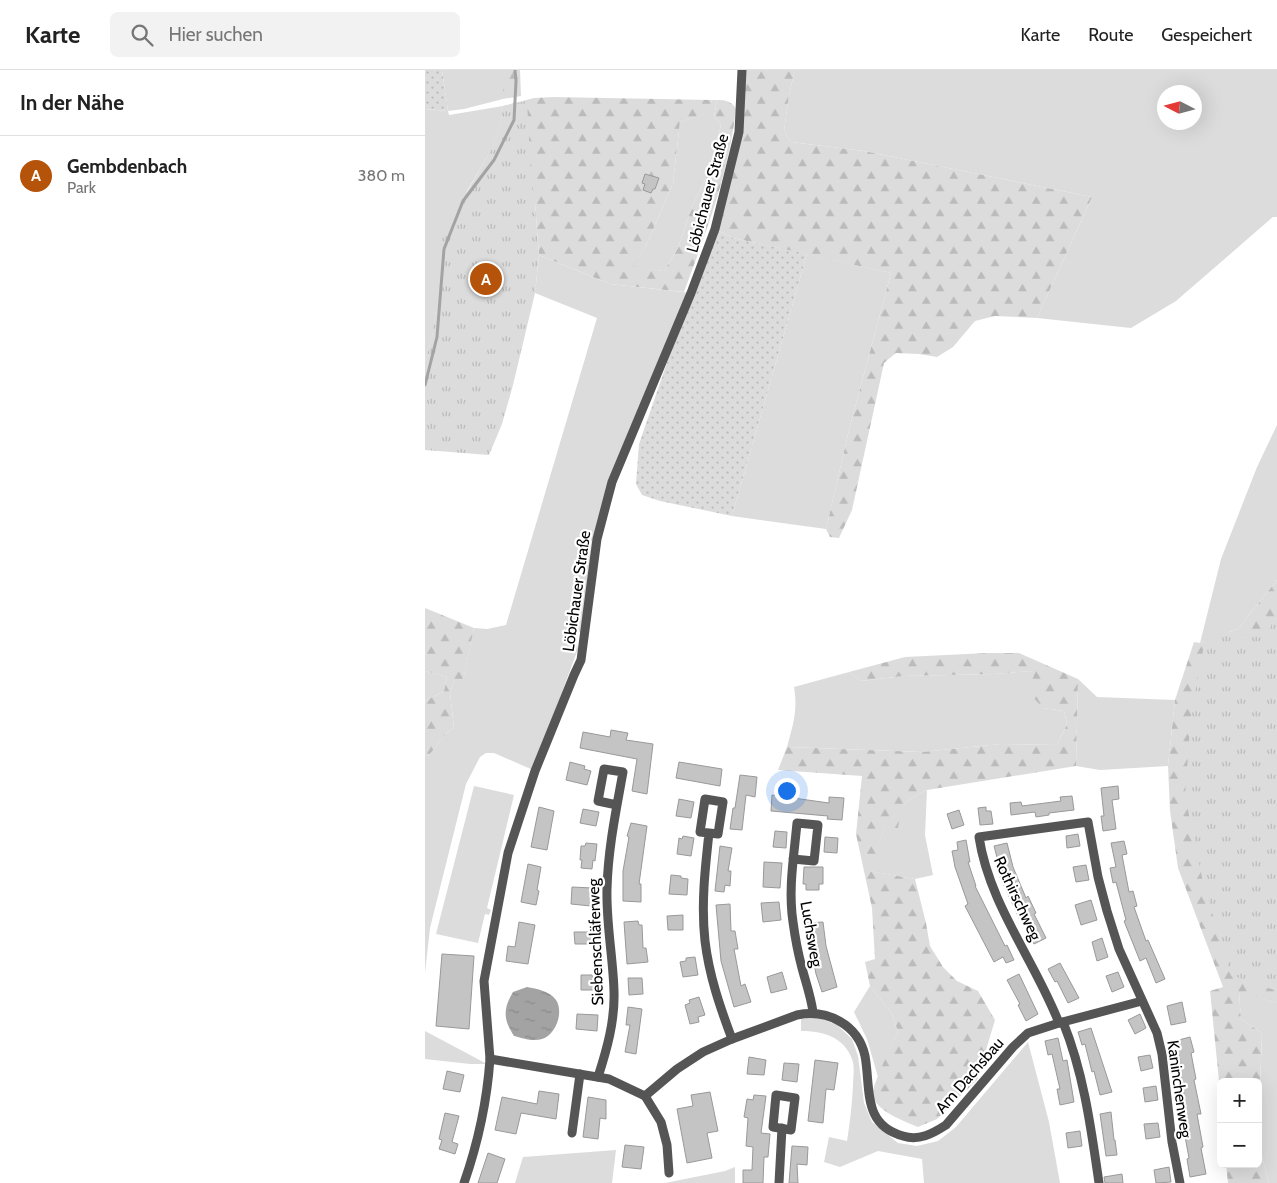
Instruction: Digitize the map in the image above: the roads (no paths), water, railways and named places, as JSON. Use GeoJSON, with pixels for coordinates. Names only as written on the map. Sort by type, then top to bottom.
{"type":"FeatureCollection","features":[{"type":"Feature","properties":{"kind":"street","name":"Löbichauer Straße"},"geometry":{"type":"LineString","coordinates":[[464,1183],[472,1160],[483,1112],[490,1059],[484,981],[508,852],[535,771],[581,660],[597,539],[612,482],[691,293],[715,229],[739,132],[742,70]]}},
{"type":"Feature","properties":{"kind":"street","name":"Siebenschläferweg"},"geometry":{"type":"LineString","coordinates":[[598,1077],[611,1031],[613,1011],[614,992],[608,937],[607,890],[610,846],[617,804]]}},
{"type":"Feature","properties":{"kind":"street","name":"Rothirschweg"},"geometry":{"type":"LineString","coordinates":[[1061,1022],[999,902],[981,854],[979,837],[1088,822],[1098,878],[1107,912],[1119,949],[1142,1001]]}},
{"type":"Feature","properties":{"kind":"street","name":"Luchsweg"},"geometry":{"type":"LineString","coordinates":[[793,859],[814,860],[818,825],[797,823],[793,859],[790,891],[801,966],[812,1000],[813,1012]]}},
{"type":"Feature","properties":{"kind":"street"},"geometry":{"type":"LineString","coordinates":[[709,833],[704,876],[705,941],[711,973],[732,1039]]}},
{"type":"Feature","properties":{"kind":"street","name":"Am Dachsbau"},"geometry":{"type":"LineString","coordinates":[[645,1096],[690,1059],[732,1039],[797,1014],[813,1012],[833,1017],[850,1028],[861,1045],[865,1056],[868,1096],[878,1121],[886,1129],[907,1137],[920,1138],[933,1134],[946,1125],[1021,1038],[1028,1033],[1061,1022],[1142,1001]]}},
{"type":"Feature","properties":{"kind":"street","name":"Kaninchenweg"},"geometry":{"type":"LineString","coordinates":[[1142,1001],[1157,1033],[1162,1054],[1172,1142],[1180,1183]]}},
{"type":"Feature","properties":{"kind":"street"},"geometry":{"type":"LineString","coordinates":[[1061,1022],[1080,1072],[1089,1112],[1099,1183]]}},
{"type":"Feature","properties":{"kind":"street"},"geometry":{"type":"LineString","coordinates":[[490,1059],[609,1079],[645,1096],[661,1122],[667,1145],[669,1173]]}},
{"type":"Feature","properties":{"kind":"street"},"geometry":{"type":"LineString","coordinates":[[572,1133],[580,1074]]}},
{"type":"Feature","properties":{"kind":"street"},"geometry":{"type":"LineString","coordinates":[[779,1183],[782,1128]]}},
{"type":"Feature","properties":{"kind":"water"},"geometry":{"type":"Polygon","coordinates":[[[527,987],[550,994],[558,1005],[559,1017],[555,1028],[547,1037],[539,1040],[514,1036],[506,1019],[507,1004],[513,992],[527,987]]]}},
{"type":"Feature","properties":{"kind":"waterway"},"geometry":{"type":"LineString","coordinates":[[425,385],[437,337],[444,249],[463,201],[494,160],[514,120],[515,70]]}},
{"type":"Feature","properties":{"kind":"place","name":"Gembdenbach"},"geometry":{"type":"Point","coordinates":[486,279]}}]}
